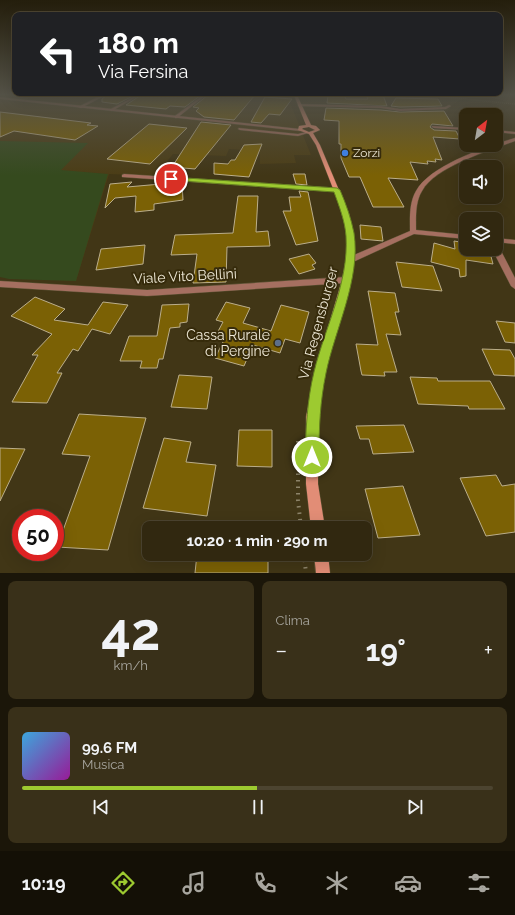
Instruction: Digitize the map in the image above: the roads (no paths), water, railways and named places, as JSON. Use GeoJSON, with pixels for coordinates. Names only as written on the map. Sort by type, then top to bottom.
{"type":"FeatureCollection","features":[{"type":"Feature","properties":{"kind":"main road","name":"Via Regensburger"},"geometry":{"type":"LineString","coordinates":[[306,122],[337,190],[346,214],[349,228],[350,260],[346,280],[320,372],[312,417],[312,484],[317,521]]}},
{"type":"Feature","properties":{"kind":"main road"},"geometry":{"type":"LineString","coordinates":[[300,130],[301,127],[309,130]]}},
{"type":"Feature","properties":{"kind":"main road"},"geometry":{"type":"LineString","coordinates":[[322,561],[323,573]]}},
{"type":"Feature","properties":{"kind":"street"},"geometry":{"type":"LineString","coordinates":[[215,122],[300,130]]}},
{"type":"Feature","properties":{"kind":"street"},"geometry":{"type":"LineString","coordinates":[[434,127],[459,129]]}},
{"type":"Feature","properties":{"kind":"street"},"geometry":{"type":"LineString","coordinates":[[503,132],[515,133]]}},
{"type":"Feature","properties":{"kind":"street"},"geometry":{"type":"LineString","coordinates":[[413,232],[414,209],[419,191],[430,178],[457,162],[515,139]]}},
{"type":"Feature","properties":{"kind":"street"},"geometry":{"type":"LineString","coordinates":[[124,176],[337,190]]}},
{"type":"Feature","properties":{"kind":"street"},"geometry":{"type":"LineString","coordinates":[[350,260],[413,232],[459,236]]}},
{"type":"Feature","properties":{"kind":"street"},"geometry":{"type":"LineString","coordinates":[[503,241],[515,242]]}},
{"type":"Feature","properties":{"kind":"street"},"geometry":{"type":"LineString","coordinates":[[500,256],[515,286]]}},
{"type":"Feature","properties":{"kind":"street","name":"Viale Vito Bellini"},"geometry":{"type":"LineString","coordinates":[[0,284],[147,293],[346,280]]}},
{"type":"Feature","properties":{"kind":"lane"},"geometry":{"type":"LineString","coordinates":[[240,129],[298,135],[309,130]]}},
{"type":"Feature","properties":{"kind":"place","name":"Zorzi"},"geometry":{"type":"Point","coordinates":[345,153]}},
{"type":"Feature","properties":{"kind":"place","name":"Cassa Rurale di Pergine"},"geometry":{"type":"Point","coordinates":[278,343]}}]}
